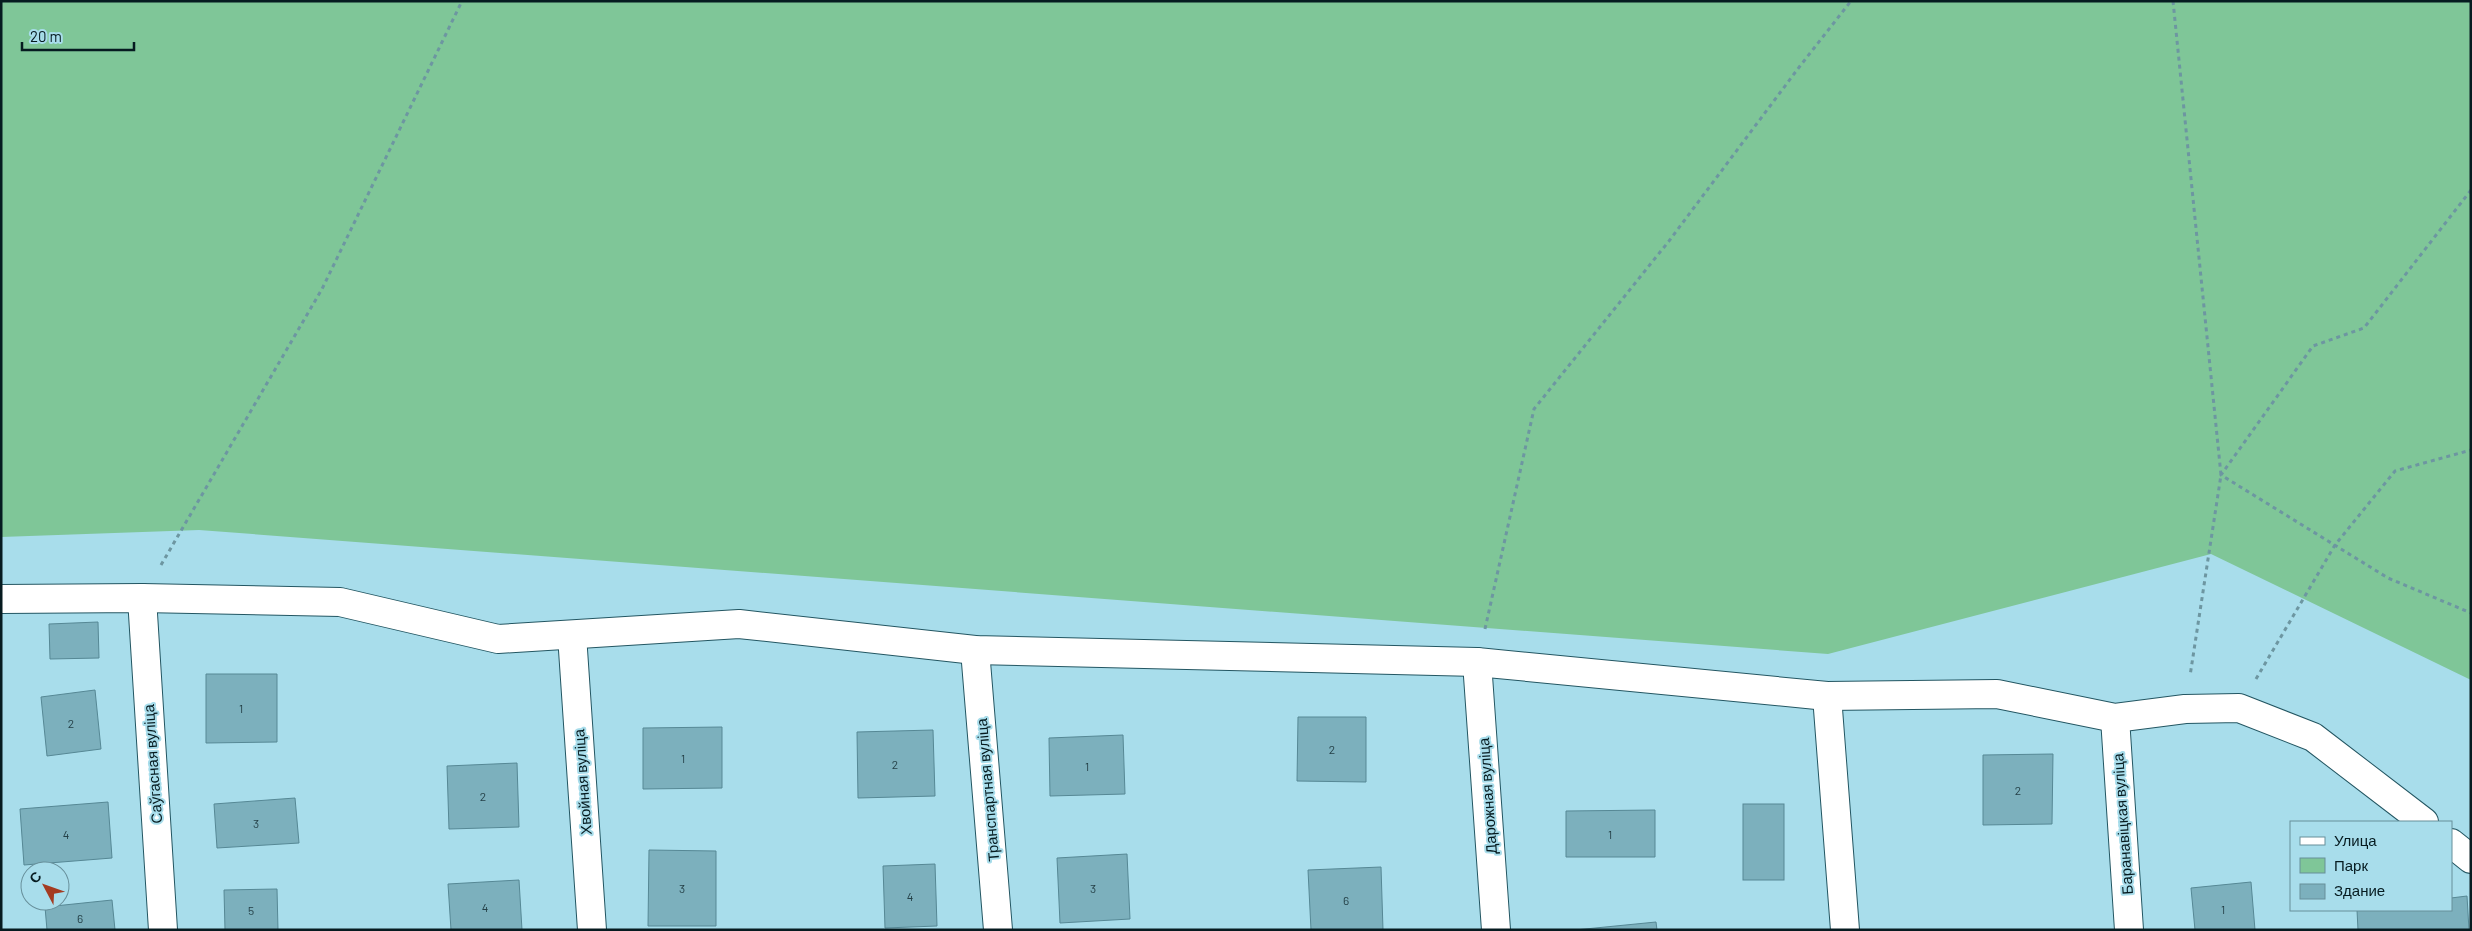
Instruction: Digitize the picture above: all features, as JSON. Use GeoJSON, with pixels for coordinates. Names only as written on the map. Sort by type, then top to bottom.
{"type":"FeatureCollection","features":[{"type":"Feature","properties":{"kind":"street"},"geometry":{"type":"LineString","coordinates":[[1,599],[142,598],[340,602],[498,640],[739,624],[975,650],[1477,662],[1827,696],[1997,694],[2115,718],[2185,709],[2240,708],[2313,737],[2423,821]]}},
{"type":"Feature","properties":{"kind":"street","name":"Саўгасная вуліца"},"geometry":{"type":"LineString","coordinates":[[142,598],[163,930]]}},
{"type":"Feature","properties":{"kind":"street","name":"Хвойная вуліца"},"geometry":{"type":"LineString","coordinates":[[572,635],[592,930]]}},
{"type":"Feature","properties":{"kind":"street","name":"Транспартная вуліца"},"geometry":{"type":"LineString","coordinates":[[975,650],[998,930]]}},
{"type":"Feature","properties":{"kind":"street","name":"Дарожная вуліца"},"geometry":{"type":"LineString","coordinates":[[1477,662],[1496,930]]}},
{"type":"Feature","properties":{"kind":"street"},"geometry":{"type":"LineString","coordinates":[[1827,696],[1845,930]]}},
{"type":"Feature","properties":{"kind":"street","name":"Баранавіцкая вуліца"},"geometry":{"type":"LineString","coordinates":[[2115,718],[2129,930]]}},
{"type":"Feature","properties":{"kind":"street"},"geometry":{"type":"LineString","coordinates":[[2452,844],[2471,859]]}},
{"type":"Feature","properties":{"kind":"path"},"geometry":{"type":"LineString","coordinates":[[142,598],[322,289],[462,1]]}},
{"type":"Feature","properties":{"kind":"path"},"geometry":{"type":"LineString","coordinates":[[1477,662],[1534,409],[1669,241],[1851,1]]}},
{"type":"Feature","properties":{"kind":"path"},"geometry":{"type":"LineString","coordinates":[[2173,1],[2221,475],[2185,709]]}},
{"type":"Feature","properties":{"kind":"path"},"geometry":{"type":"LineString","coordinates":[[2221,475],[2313,346],[2364,328],[2471,190]]}},
{"type":"Feature","properties":{"kind":"path"},"geometry":{"type":"LineString","coordinates":[[2240,708],[2335,545],[2395,471],[2471,450]]}},
{"type":"Feature","properties":{"kind":"path"},"geometry":{"type":"LineString","coordinates":[[2221,475],[2388,578],[2471,613]]}},
{"type":"Feature","properties":{"kind":"green space"},"geometry":{"type":"Polygon","coordinates":[[[1,1],[2471,1],[2471,680],[2211,554],[1828,654],[199,530],[1,537],[1,1]]]}},
{"type":"Feature","properties":{"kind":"building"},"geometry":{"type":"Polygon","coordinates":[[[98,622],[99,658],[50,659],[49,624],[98,622]]]}},
{"type":"Feature","properties":{"kind":"building"},"geometry":{"type":"Polygon","coordinates":[[[206,674],[277,674],[277,742],[206,743],[206,674]]]}},
{"type":"Feature","properties":{"kind":"building"},"geometry":{"type":"Polygon","coordinates":[[[95,690],[101,749],[47,756],[41,697],[95,690]]]}},
{"type":"Feature","properties":{"kind":"building"},"geometry":{"type":"Polygon","coordinates":[[[1298,717],[1366,717],[1366,782],[1297,781],[1298,717]]]}},
{"type":"Feature","properties":{"kind":"building"},"geometry":{"type":"Polygon","coordinates":[[[722,727],[722,788],[643,789],[643,728],[722,727]]]}},
{"type":"Feature","properties":{"kind":"building"},"geometry":{"type":"Polygon","coordinates":[[[933,730],[935,796],[858,798],[857,732],[933,730]]]}},
{"type":"Feature","properties":{"kind":"building"},"geometry":{"type":"Polygon","coordinates":[[[1123,735],[1125,794],[1050,796],[1049,738],[1123,735]]]}},
{"type":"Feature","properties":{"kind":"building"},"geometry":{"type":"Polygon","coordinates":[[[2053,754],[2052,824],[1983,825],[1983,755],[2053,754]]]}},
{"type":"Feature","properties":{"kind":"building"},"geometry":{"type":"Polygon","coordinates":[[[517,763],[519,827],[449,829],[447,766],[517,763]]]}},
{"type":"Feature","properties":{"kind":"building"},"geometry":{"type":"Polygon","coordinates":[[[295,798],[299,843],[217,848],[214,804],[295,798]]]}},
{"type":"Feature","properties":{"kind":"building"},"geometry":{"type":"Polygon","coordinates":[[[108,802],[112,858],[70,861],[24,861],[20,809],[108,802]]]}},
{"type":"Feature","properties":{"kind":"building"},"geometry":{"type":"Polygon","coordinates":[[[1743,804],[1784,804],[1784,880],[1743,880],[1743,804]]]}},
{"type":"Feature","properties":{"kind":"building"},"geometry":{"type":"Polygon","coordinates":[[[1655,810],[1655,857],[1566,857],[1566,811],[1655,810]]]}},
{"type":"Feature","properties":{"kind":"building"},"geometry":{"type":"Polygon","coordinates":[[[649,850],[716,851],[716,926],[648,926],[649,850]]]}},
{"type":"Feature","properties":{"kind":"building"},"geometry":{"type":"Polygon","coordinates":[[[1127,854],[1130,919],[1060,923],[1057,858],[1127,854]]]}},
{"type":"Feature","properties":{"kind":"building"},"geometry":{"type":"Polygon","coordinates":[[[935,864],[937,926],[885,928],[883,866],[935,864]]]}},
{"type":"Feature","properties":{"kind":"building"},"geometry":{"type":"Polygon","coordinates":[[[1381,867],[1383,930],[1311,930],[1308,870],[1381,867]]]}},
{"type":"Feature","properties":{"kind":"building"},"geometry":{"type":"Polygon","coordinates":[[[519,880],[522,930],[451,930],[448,884],[519,880]]]}},
{"type":"Feature","properties":{"kind":"building"},"geometry":{"type":"Polygon","coordinates":[[[2251,882],[2255,930],[2195,930],[2191,888],[2251,882]]]}},
{"type":"Feature","properties":{"kind":"building"},"geometry":{"type":"Polygon","coordinates":[[[277,889],[278,930],[225,930],[224,890],[277,889]]]}},
{"type":"Feature","properties":{"kind":"building"},"geometry":{"type":"Polygon","coordinates":[[[2467,896],[2469,930],[2358,930],[2357,911],[2452,911],[2452,898],[2467,896]]]}},
{"type":"Feature","properties":{"kind":"building"},"geometry":{"type":"Polygon","coordinates":[[[112,900],[115,930],[47,930],[45,911],[70,911],[70,904],[112,900]]]}},
{"type":"Feature","properties":{"kind":"building"},"geometry":{"type":"Polygon","coordinates":[[[1656,922],[1657,930],[1575,930],[1656,922]]]}}]}
